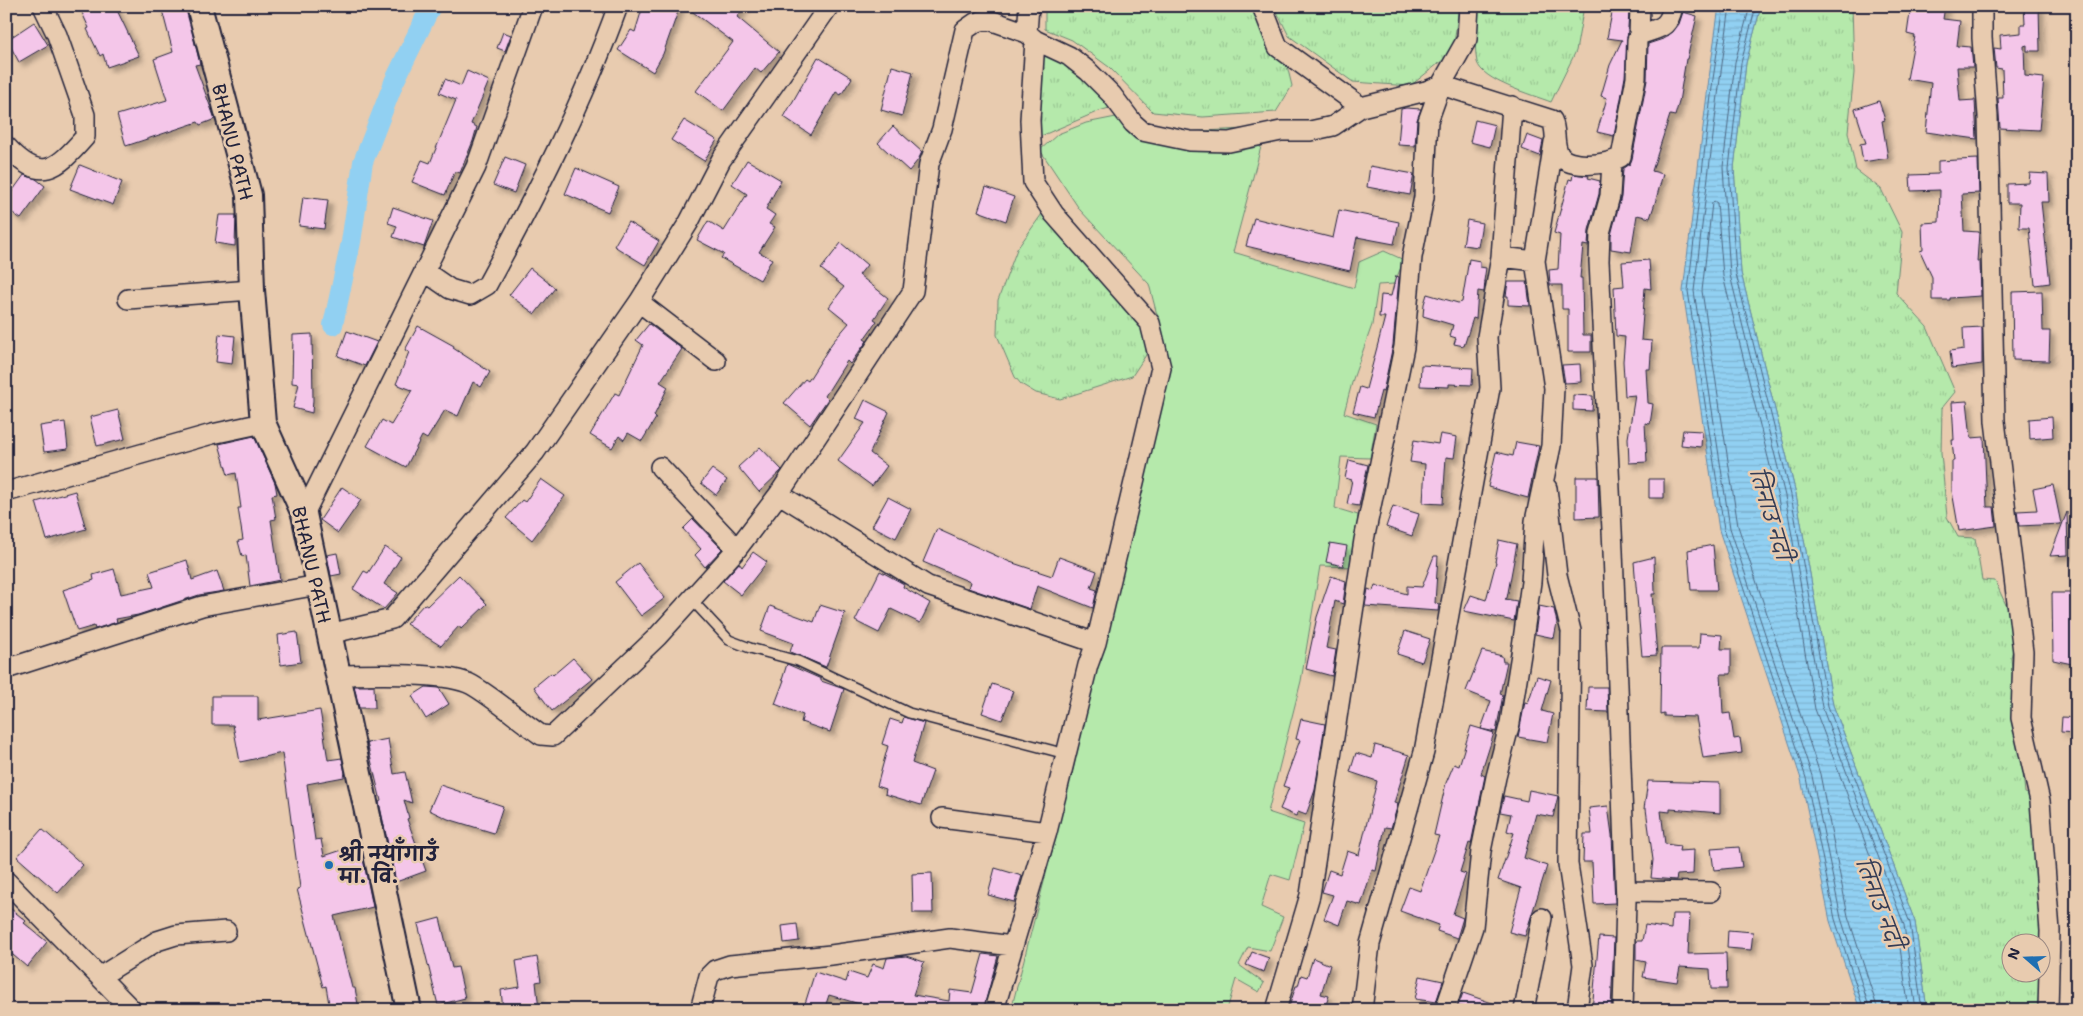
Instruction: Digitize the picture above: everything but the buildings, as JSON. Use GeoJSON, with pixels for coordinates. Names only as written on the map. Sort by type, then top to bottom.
{"type":"FeatureCollection","features":[{"type":"Feature","properties":{"kind":"street"},"geometry":{"type":"LineString","coordinates":[[6,146],[28,166],[40,170],[53,168],[85,137],[85,115],[57,35],[44,6]]}},
{"type":"Feature","properties":{"kind":"street","name":"BHANU PATH"},"geometry":{"type":"LineString","coordinates":[[199,6],[250,195],[252,290],[263,423],[304,514],[409,1010]]}},
{"type":"Feature","properties":{"kind":"street"},"geometry":{"type":"LineString","coordinates":[[304,514],[476,167],[533,6]]}},
{"type":"Feature","properties":{"kind":"street"},"geometry":{"type":"LineString","coordinates":[[424,271],[450,288],[470,295],[487,285],[550,164],[600,56],[618,6]]}},
{"type":"Feature","properties":{"kind":"street"},"geometry":{"type":"LineString","coordinates":[[329,634],[392,618],[535,452],[639,302],[689,222],[721,160],[829,6]]}},
{"type":"Feature","properties":{"kind":"street"},"geometry":{"type":"LineString","coordinates":[[994,1010],[1047,832],[1096,643],[1161,368],[1150,323],[1054,214],[1034,182],[1030,120],[1031,37],[1029,6]]}},
{"type":"Feature","properties":{"kind":"street"},"geometry":{"type":"LineString","coordinates":[[1262,6],[1278,47],[1362,107]]}},
{"type":"Feature","properties":{"kind":"street"},"geometry":{"type":"LineString","coordinates":[[1276,1010],[1310,895],[1364,540],[1404,347],[1412,257],[1424,197],[1428,121],[1441,85],[1467,40],[1469,6]]}},
{"type":"Feature","properties":{"kind":"street"},"geometry":{"type":"LineString","coordinates":[[1554,142],[1559,156],[1570,163],[1612,162],[1621,157],[1636,78],[1640,6]]}},
{"type":"Feature","properties":{"kind":"street"},"geometry":{"type":"LineString","coordinates":[[1639,35],[1666,24],[1670,20],[1673,6]]}},
{"type":"Feature","properties":{"kind":"street"},"geometry":{"type":"LineString","coordinates":[[1982,6],[1982,38],[1988,116],[1995,421],[2023,652],[2021,718],[2040,801],[2050,931],[2048,1010]]}},
{"type":"Feature","properties":{"kind":"street"},"geometry":{"type":"LineString","coordinates":[[337,675],[409,675],[471,684],[541,735],[553,736],[658,637],[737,549],[780,494],[913,291],[930,164],[942,129],[965,30],[975,23],[987,19],[1031,37],[1069,56],[1088,71],[1112,95],[1133,123],[1142,131],[1190,142],[1229,142],[1281,131],[1310,131],[1333,126],[1362,107],[1426,91],[1441,85],[1512,106],[1552,120],[1556,128],[1535,261],[1554,388],[1551,446],[1535,521],[1531,582],[1510,722],[1496,777],[1481,850],[1473,927],[1445,1010]]}},
{"type":"Feature","properties":{"kind":"street"},"geometry":{"type":"LineString","coordinates":[[1362,1010],[1370,944],[1426,742],[1490,388],[1487,337],[1500,257],[1512,106]]}},
{"type":"Feature","properties":{"kind":"street"},"geometry":{"type":"LineString","coordinates":[[1612,162],[1610,196],[1600,234],[1598,261],[1612,541],[1626,892],[1623,1010]]}},
{"type":"Feature","properties":{"kind":"street"},"geometry":{"type":"LineString","coordinates":[[1500,257],[1535,261]]}},
{"type":"Feature","properties":{"kind":"street"},"geometry":{"type":"LineString","coordinates":[[128,299],[252,290]]}},
{"type":"Feature","properties":{"kind":"street"},"geometry":{"type":"LineString","coordinates":[[639,302],[716,361]]}},
{"type":"Feature","properties":{"kind":"street"},"geometry":{"type":"LineString","coordinates":[[6,492],[212,434],[263,423]]}},
{"type":"Feature","properties":{"kind":"street"},"geometry":{"type":"LineString","coordinates":[[660,466],[737,549]]}},
{"type":"Feature","properties":{"kind":"street"},"geometry":{"type":"LineString","coordinates":[[1545,474],[1558,575],[1570,631],[1568,864],[1583,965],[1577,1010]]}},
{"type":"Feature","properties":{"kind":"street"},"geometry":{"type":"LineString","coordinates":[[780,494],[928,586],[1096,643]]}},
{"type":"Feature","properties":{"kind":"street"},"geometry":{"type":"LineString","coordinates":[[6,669],[202,606],[318,585]]}},
{"type":"Feature","properties":{"kind":"street"},"geometry":{"type":"LineString","coordinates":[[942,818],[1047,832]]}},
{"type":"Feature","properties":{"kind":"street"},"geometry":{"type":"LineString","coordinates":[[6,881],[101,976],[132,1010]]}},
{"type":"Feature","properties":{"kind":"street"},"geometry":{"type":"LineString","coordinates":[[1626,892],[1711,892]]}},
{"type":"Feature","properties":{"kind":"street"},"geometry":{"type":"LineString","coordinates":[[1524,1010],[1542,918]]}},
{"type":"Feature","properties":{"kind":"street"},"geometry":{"type":"LineString","coordinates":[[101,976],[158,941],[176,935],[226,931]]}},
{"type":"Feature","properties":{"kind":"street"},"geometry":{"type":"LineString","coordinates":[[700,1010],[709,976],[715,970],[730,965],[831,955],[950,938],[1012,946]]}},
{"type":"Feature","properties":{"kind":"lane"},"geometry":{"type":"LineString","coordinates":[[691,599],[729,640],[750,648],[798,661],[909,713],[1066,754]]}},
{"type":"Feature","properties":{"kind":"green space"},"geometry":{"type":"Polygon","coordinates":[[[1045,6],[1263,6],[1279,33],[1292,86],[1276,112],[1203,117],[1153,112],[1109,67],[1072,40],[1045,29],[1045,6]]]}},
{"type":"Feature","properties":{"kind":"green space"},"geometry":{"type":"Polygon","coordinates":[[[1274,6],[1459,6],[1453,52],[1410,86],[1353,82],[1289,36],[1274,6]]]}},
{"type":"Feature","properties":{"kind":"green space"},"geometry":{"type":"Polygon","coordinates":[[[1476,6],[1584,6],[1576,51],[1551,102],[1498,81],[1481,69],[1477,62],[1476,50],[1476,6]]]}},
{"type":"Feature","properties":{"kind":"green space"},"geometry":{"type":"Polygon","coordinates":[[[1761,6],[1852,6],[1854,73],[1848,132],[1856,170],[1881,189],[1902,232],[1896,293],[1927,327],[1955,392],[1942,408],[1941,453],[1947,517],[1958,537],[1975,538],[1982,580],[1995,581],[2017,629],[2011,658],[2025,793],[2036,796],[2046,929],[2045,934],[2000,934],[2000,984],[2040,984],[2037,1010],[1927,1010],[1915,922],[1833,705],[1796,494],[1741,273],[1734,168],[1746,63],[1761,6]]]}},
{"type":"Feature","properties":{"kind":"green space"},"geometry":{"type":"Polygon","coordinates":[[[1043,37],[1087,57],[1126,103],[1099,111],[1041,136],[1035,127],[1043,68],[1043,37]]]}},
{"type":"Feature","properties":{"kind":"green space"},"geometry":{"type":"Polygon","coordinates":[[[1126,115],[1181,132],[1266,128],[1233,252],[1354,288],[1359,262],[1384,251],[1404,260],[1394,284],[1378,285],[1372,325],[1353,379],[1344,413],[1376,424],[1370,458],[1341,457],[1335,508],[1358,515],[1354,567],[1320,566],[1301,681],[1268,812],[1304,824],[1290,880],[1271,874],[1261,907],[1283,917],[1270,951],[1248,947],[1239,965],[1264,983],[1259,992],[1236,979],[1227,1010],[1011,1010],[1073,769],[1152,431],[1171,369],[1149,284],[1080,210],[1040,150],[1058,134],[1086,123],[1126,115]]]}},
{"type":"Feature","properties":{"kind":"green space"},"geometry":{"type":"Polygon","coordinates":[[[1044,211],[1147,333],[1146,355],[1132,376],[1060,399],[1036,393],[1021,384],[1015,377],[997,335],[998,300],[1017,249],[1044,211]]]}},
{"type":"Feature","properties":{"kind":"water","name":"तिनाउ नदी"},"geometry":{"type":"Polygon","coordinates":[[[1719,6],[1761,6],[1746,63],[1734,168],[1741,273],[1796,494],[1833,705],[1915,922],[1927,1010],[1860,1010],[1830,921],[1801,779],[1719,530],[1683,291],[1719,6]]]}},
{"type":"Feature","properties":{"kind":"waterway"},"geometry":{"type":"LineString","coordinates":[[333,325],[351,242],[363,162],[394,82],[431,6]]}},
{"type":"Feature","properties":{"kind":"place","name":"श्री नयाँगाउँ मा. वि."},"geometry":{"type":"Point","coordinates":[329,865]}}]}
